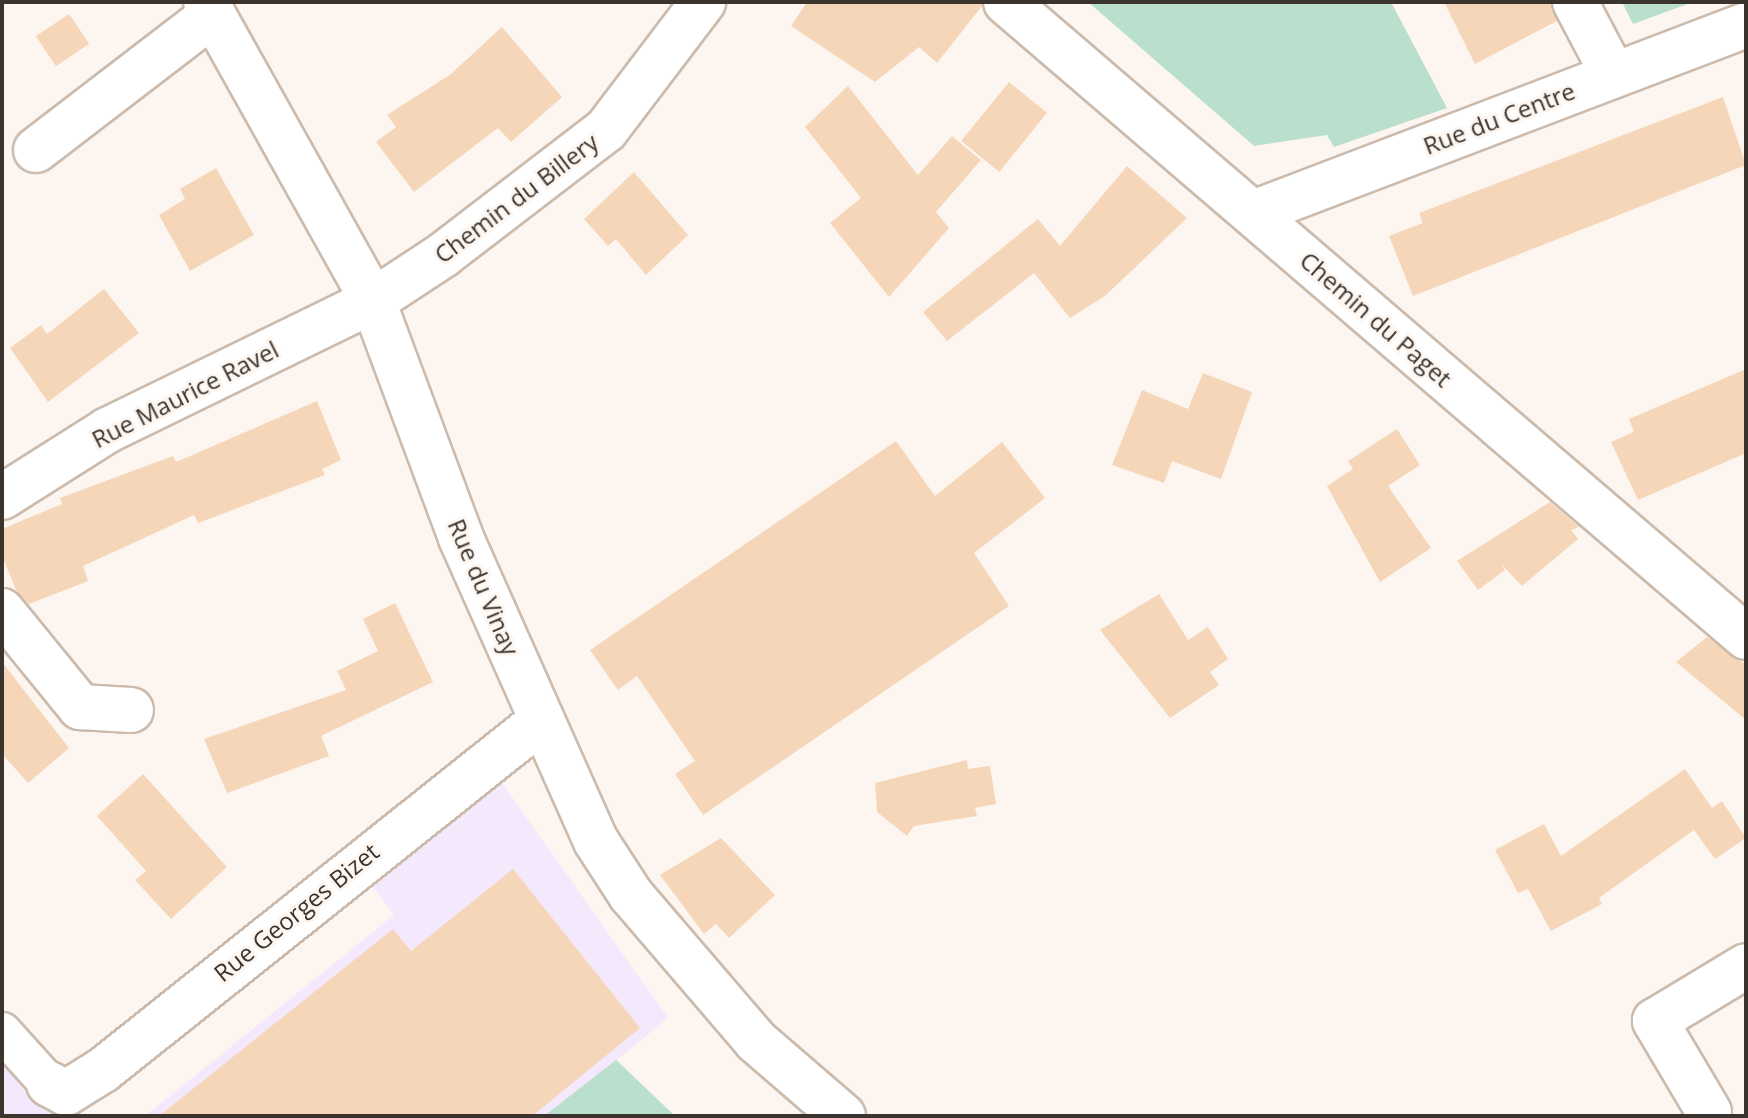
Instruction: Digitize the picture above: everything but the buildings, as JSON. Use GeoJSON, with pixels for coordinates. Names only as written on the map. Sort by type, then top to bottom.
{"type":"FeatureCollection","features":[{"type":"Feature","properties":{"kind":"street","name":"Chemin du Billery"},"geometry":{"type":"LineString","coordinates":[[373,301],[606,130],[703,2]]}},
{"type":"Feature","properties":{"kind":"street","name":"Chemin du Paget"},"geometry":{"type":"LineString","coordinates":[[1006,2],[1746,637]]}},
{"type":"Feature","properties":{"kind":"street"},"geometry":{"type":"LineString","coordinates":[[1575,2],[1613,74]]}},
{"type":"Feature","properties":{"kind":"street","name":"Rue du Vinay"},"geometry":{"type":"LineString","coordinates":[[209,8],[373,301],[461,538],[596,841],[631,895],[756,1041],[843,1116]]}},
{"type":"Feature","properties":{"kind":"street"},"geometry":{"type":"LineString","coordinates":[[36,150],[209,8]]}},
{"type":"Feature","properties":{"kind":"street","name":"Rue du Centre"},"geometry":{"type":"LineString","coordinates":[[1253,213],[1746,25]]}},
{"type":"Feature","properties":{"kind":"street","name":"Rue Maurice Ravel"},"geometry":{"type":"LineString","coordinates":[[2,497],[108,430],[373,301]]}},
{"type":"Feature","properties":{"kind":"street"},"geometry":{"type":"LineString","coordinates":[[2,611],[80,707],[131,710]]}},
{"type":"Feature","properties":{"kind":"street","name":"Rue Georges Bizet"},"geometry":{"type":"LineString","coordinates":[[49,1084],[66,1093],[103,1070],[542,720]]}},
{"type":"Feature","properties":{"kind":"street"},"geometry":{"type":"LineString","coordinates":[[1709,1112],[1655,1021],[1746,966]]}},
{"type":"Feature","properties":{"kind":"street"},"geometry":{"type":"LineString","coordinates":[[2,1032],[49,1084]]}},
{"type":"Feature","properties":{"kind":"shaded area"},"geometry":{"type":"Polygon","coordinates":[[[500,780],[668,1018],[617,1060],[675,1116],[145,1116],[394,915],[369,882],[500,780]]]}},
{"type":"Feature","properties":{"kind":"shaded area"},"geometry":{"type":"Polygon","coordinates":[[[2,1053],[58,1116],[2,1116],[2,1053]]]}},
{"type":"Feature","properties":{"kind":"green space"},"geometry":{"type":"Polygon","coordinates":[[[1088,2],[1391,2],[1447,108],[1334,147],[1327,135],[1254,146],[1088,2]]]}},
{"type":"Feature","properties":{"kind":"green space"},"geometry":{"type":"Polygon","coordinates":[[[1622,2],[1693,2],[1633,24],[1622,2]]]}},
{"type":"Feature","properties":{"kind":"green space"},"geometry":{"type":"Polygon","coordinates":[[[616,1060],[675,1116],[544,1116],[616,1060]]]}}]}
